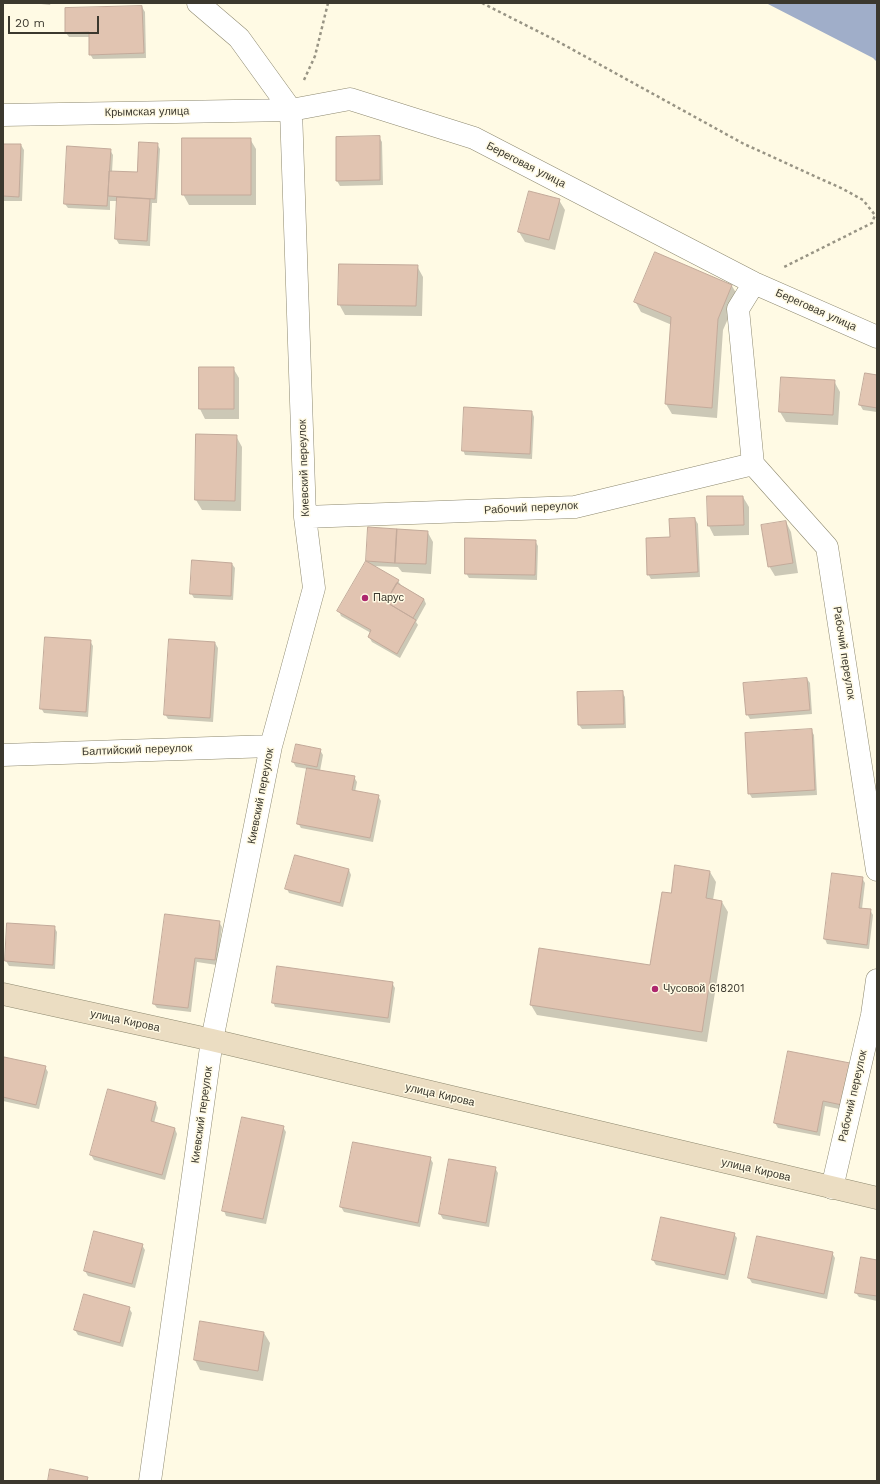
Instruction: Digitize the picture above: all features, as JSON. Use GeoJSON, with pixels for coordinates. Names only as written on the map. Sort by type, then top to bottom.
{"type":"FeatureCollection","features":[{"type":"Feature","properties":{"kind":"street"},"geometry":{"type":"LineString","coordinates":[[198,3],[239,38],[291,110]]}},
{"type":"Feature","properties":{"kind":"street","name":"Береговая улица"},"geometry":{"type":"LineString","coordinates":[[291,110],[350,99],[474,138],[754,283],[877,337]]}},
{"type":"Feature","properties":{"kind":"street","name":"Крымская улица"},"geometry":{"type":"LineString","coordinates":[[3,115],[291,110]]}},
{"type":"Feature","properties":{"kind":"street","name":"Киевский переулок"},"geometry":{"type":"LineString","coordinates":[[150,1481],[212,1040],[271,746],[314,588],[305,517],[291,110]]}},
{"type":"Feature","properties":{"kind":"street"},"geometry":{"type":"LineString","coordinates":[[753,464],[738,309],[754,283]]}},
{"type":"Feature","properties":{"kind":"street","name":"Рабочий переулок"},"geometry":{"type":"LineString","coordinates":[[305,517],[575,507],[753,464],[827,547],[877,870]]}},
{"type":"Feature","properties":{"kind":"street","name":"Балтийский переулок"},"geometry":{"type":"LineString","coordinates":[[3,755],[271,746]]}},
{"type":"Feature","properties":{"kind":"street","name":"Рабочий переулок"},"geometry":{"type":"LineString","coordinates":[[832,1188],[872,1015],[877,980]]}},
{"type":"Feature","properties":{"kind":"street","name":"улица Кирова"},"geometry":{"type":"LineString","coordinates":[[3,994],[212,1040],[877,1198]]}},
{"type":"Feature","properties":{"kind":"path"},"geometry":{"type":"LineString","coordinates":[[291,110],[315,56],[328,3]]}},
{"type":"Feature","properties":{"kind":"path"},"geometry":{"type":"LineString","coordinates":[[482,3],[557,41],[744,144],[843,189],[863,200],[875,214],[872,223],[754,283]]}},
{"type":"Feature","properties":{"kind":"water"},"geometry":{"type":"Polygon","coordinates":[[[766,3],[877,3],[877,62],[873,58],[766,3]]]}},
{"type":"Feature","properties":{"kind":"building"},"geometry":{"type":"Polygon","coordinates":[[[142,6],[144,53],[89,55],[89,32],[65,33],[65,8],[142,6]]]}},
{"type":"Feature","properties":{"kind":"building"},"geometry":{"type":"Polygon","coordinates":[[[380,136],[380,180],[336,181],[336,137],[380,136]]]}},
{"type":"Feature","properties":{"kind":"building"},"geometry":{"type":"Polygon","coordinates":[[[182,138],[251,138],[251,195],[182,195],[182,138]]]}},
{"type":"Feature","properties":{"kind":"building"},"geometry":{"type":"Polygon","coordinates":[[[139,142],[158,143],[155,199],[108,196],[109,171],[137,172],[139,142]]]}},
{"type":"Feature","properties":{"kind":"building"},"geometry":{"type":"Polygon","coordinates":[[[3,144],[21,144],[19,197],[3,196],[3,144]]]}},
{"type":"Feature","properties":{"kind":"building"},"geometry":{"type":"Polygon","coordinates":[[[67,146],[111,149],[107,206],[64,204],[67,146]]]}},
{"type":"Feature","properties":{"kind":"building"},"geometry":{"type":"Polygon","coordinates":[[[529,191],[560,199],[549,240],[518,232],[529,191]]]}},
{"type":"Feature","properties":{"kind":"building"},"geometry":{"type":"Polygon","coordinates":[[[117,197],[150,199],[147,241],[115,239],[117,197]]]}},
{"type":"Feature","properties":{"kind":"building"},"geometry":{"type":"Polygon","coordinates":[[[655,252],[732,285],[718,319],[712,408],[665,404],[671,317],[634,302],[655,252]]]}},
{"type":"Feature","properties":{"kind":"building"},"geometry":{"type":"Polygon","coordinates":[[[339,264],[418,265],[416,306],[338,305],[339,264]]]}},
{"type":"Feature","properties":{"kind":"building"},"geometry":{"type":"Polygon","coordinates":[[[199,367],[234,367],[234,409],[199,409],[199,367]]]}},
{"type":"Feature","properties":{"kind":"building"},"geometry":{"type":"Polygon","coordinates":[[[865,373],[877,375],[877,408],[859,405],[865,373]]]}},
{"type":"Feature","properties":{"kind":"building"},"geometry":{"type":"Polygon","coordinates":[[[781,377],[835,380],[833,415],[779,412],[781,377]]]}},
{"type":"Feature","properties":{"kind":"building"},"geometry":{"type":"Polygon","coordinates":[[[464,407],[532,411],[530,454],[462,451],[464,407]]]}},
{"type":"Feature","properties":{"kind":"building"},"geometry":{"type":"Polygon","coordinates":[[[196,434],[237,435],[235,501],[195,500],[196,434]]]}},
{"type":"Feature","properties":{"kind":"building"},"geometry":{"type":"Polygon","coordinates":[[[707,496],[743,496],[744,525],[708,526],[707,496]]]}},
{"type":"Feature","properties":{"kind":"building"},"geometry":{"type":"Polygon","coordinates":[[[695,518],[698,572],[647,575],[646,538],[670,537],[669,519],[695,518]]]}},
{"type":"Feature","properties":{"kind":"building"},"geometry":{"type":"Polygon","coordinates":[[[786,521],[793,563],[768,567],[761,525],[786,521]]]}},
{"type":"Feature","properties":{"kind":"building"},"geometry":{"type":"Polygon","coordinates":[[[368,527],[397,529],[395,563],[366,561],[368,527]]]}},
{"type":"Feature","properties":{"kind":"building"},"geometry":{"type":"Polygon","coordinates":[[[397,529],[428,531],[426,564],[395,563],[397,529]]]}},
{"type":"Feature","properties":{"kind":"building"},"geometry":{"type":"Polygon","coordinates":[[[465,538],[536,540],[535,575],[465,574],[465,538]]]}},
{"type":"Feature","properties":{"kind":"building"},"geometry":{"type":"Polygon","coordinates":[[[192,560],[232,563],[231,596],[190,594],[192,560]]]}},
{"type":"Feature","properties":{"kind":"building"},"geometry":{"type":"Polygon","coordinates":[[[366,561],[399,580],[386,602],[416,620],[397,654],[368,637],[371,630],[337,611],[366,561]]]}},
{"type":"Feature","properties":{"kind":"building"},"geometry":{"type":"Polygon","coordinates":[[[397,583],[424,599],[413,618],[386,602],[397,583]]]}},
{"type":"Feature","properties":{"kind":"building"},"geometry":{"type":"Polygon","coordinates":[[[45,637],[91,640],[86,712],[40,709],[45,637]]]}},
{"type":"Feature","properties":{"kind":"building"},"geometry":{"type":"Polygon","coordinates":[[[169,639],[215,642],[210,718],[164,715],[169,639]]]}},
{"type":"Feature","properties":{"kind":"building"},"geometry":{"type":"Polygon","coordinates":[[[807,678],[810,710],[746,715],[743,683],[807,678]]]}},
{"type":"Feature","properties":{"kind":"building"},"geometry":{"type":"Polygon","coordinates":[[[623,691],[624,724],[578,725],[577,692],[623,691]]]}},
{"type":"Feature","properties":{"kind":"building"},"geometry":{"type":"Polygon","coordinates":[[[812,729],[815,790],[748,794],[745,733],[812,729]]]}},
{"type":"Feature","properties":{"kind":"building"},"geometry":{"type":"Polygon","coordinates":[[[296,744],[321,749],[317,767],[292,762],[296,744]]]}},
{"type":"Feature","properties":{"kind":"building"},"geometry":{"type":"Polygon","coordinates":[[[307,768],[355,776],[352,790],[379,795],[370,838],[297,824],[307,768]]]}},
{"type":"Feature","properties":{"kind":"building"},"geometry":{"type":"Polygon","coordinates":[[[295,855],[349,869],[340,903],[285,889],[295,855]]]}},
{"type":"Feature","properties":{"kind":"building"},"geometry":{"type":"Polygon","coordinates":[[[675,865],[710,871],[706,898],[722,901],[702,1032],[530,1005],[539,948],[650,965],[662,892],[671,893],[675,865]]]}},
{"type":"Feature","properties":{"kind":"building"},"geometry":{"type":"Polygon","coordinates":[[[832,873],[863,877],[859,908],[871,909],[867,945],[824,939],[832,873]]]}},
{"type":"Feature","properties":{"kind":"building"},"geometry":{"type":"Polygon","coordinates":[[[165,914],[220,921],[215,960],[195,958],[188,1008],[153,1004],[165,914]]]}},
{"type":"Feature","properties":{"kind":"building"},"geometry":{"type":"Polygon","coordinates":[[[7,923],[55,926],[53,965],[5,961],[7,923]]]}},
{"type":"Feature","properties":{"kind":"building"},"geometry":{"type":"Polygon","coordinates":[[[277,966],[393,982],[388,1018],[272,1003],[277,966]]]}},
{"type":"Feature","properties":{"kind":"building"},"geometry":{"type":"Polygon","coordinates":[[[788,1051],[850,1063],[842,1105],[823,1101],[817,1132],[774,1123],[788,1051]]]}},
{"type":"Feature","properties":{"kind":"building"},"geometry":{"type":"Polygon","coordinates":[[[4,1057],[46,1066],[36,1105],[3,1097],[4,1057]]]}},
{"type":"Feature","properties":{"kind":"building"},"geometry":{"type":"Polygon","coordinates":[[[108,1089],[156,1102],[151,1121],[175,1128],[162,1175],[90,1155],[108,1089]]]}},
{"type":"Feature","properties":{"kind":"building"},"geometry":{"type":"Polygon","coordinates":[[[242,1117],[284,1126],[263,1219],[222,1211],[242,1117]]]}},
{"type":"Feature","properties":{"kind":"building"},"geometry":{"type":"Polygon","coordinates":[[[353,1142],[431,1157],[418,1223],[340,1207],[353,1142]]]}},
{"type":"Feature","properties":{"kind":"building"},"geometry":{"type":"Polygon","coordinates":[[[449,1159],[496,1167],[486,1223],[439,1214],[449,1159]]]}},
{"type":"Feature","properties":{"kind":"building"},"geometry":{"type":"Polygon","coordinates":[[[661,1217],[735,1233],[725,1275],[652,1260],[661,1217]]]}},
{"type":"Feature","properties":{"kind":"building"},"geometry":{"type":"Polygon","coordinates":[[[94,1231],[143,1244],[132,1284],[84,1271],[94,1231]]]}},
{"type":"Feature","properties":{"kind":"building"},"geometry":{"type":"Polygon","coordinates":[[[757,1236],[833,1252],[824,1294],[748,1278],[757,1236]]]}},
{"type":"Feature","properties":{"kind":"building"},"geometry":{"type":"Polygon","coordinates":[[[861,1257],[877,1260],[877,1296],[855,1293],[861,1257]]]}},
{"type":"Feature","properties":{"kind":"building"},"geometry":{"type":"Polygon","coordinates":[[[84,1294],[130,1307],[120,1343],[74,1330],[84,1294]]]}},
{"type":"Feature","properties":{"kind":"building"},"geometry":{"type":"Polygon","coordinates":[[[200,1321],[264,1332],[258,1371],[194,1360],[200,1321]]]}},
{"type":"Feature","properties":{"kind":"building"},"geometry":{"type":"Polygon","coordinates":[[[50,1469],[88,1477],[87,1481],[48,1481],[50,1469]]]}},
{"type":"Feature","properties":{"kind":"place","name":"Парус"},"geometry":{"type":"Point","coordinates":[365,598]}},
{"type":"Feature","properties":{"kind":"place","name":"Чусовой 618201"},"geometry":{"type":"Point","coordinates":[655,989]}}]}
